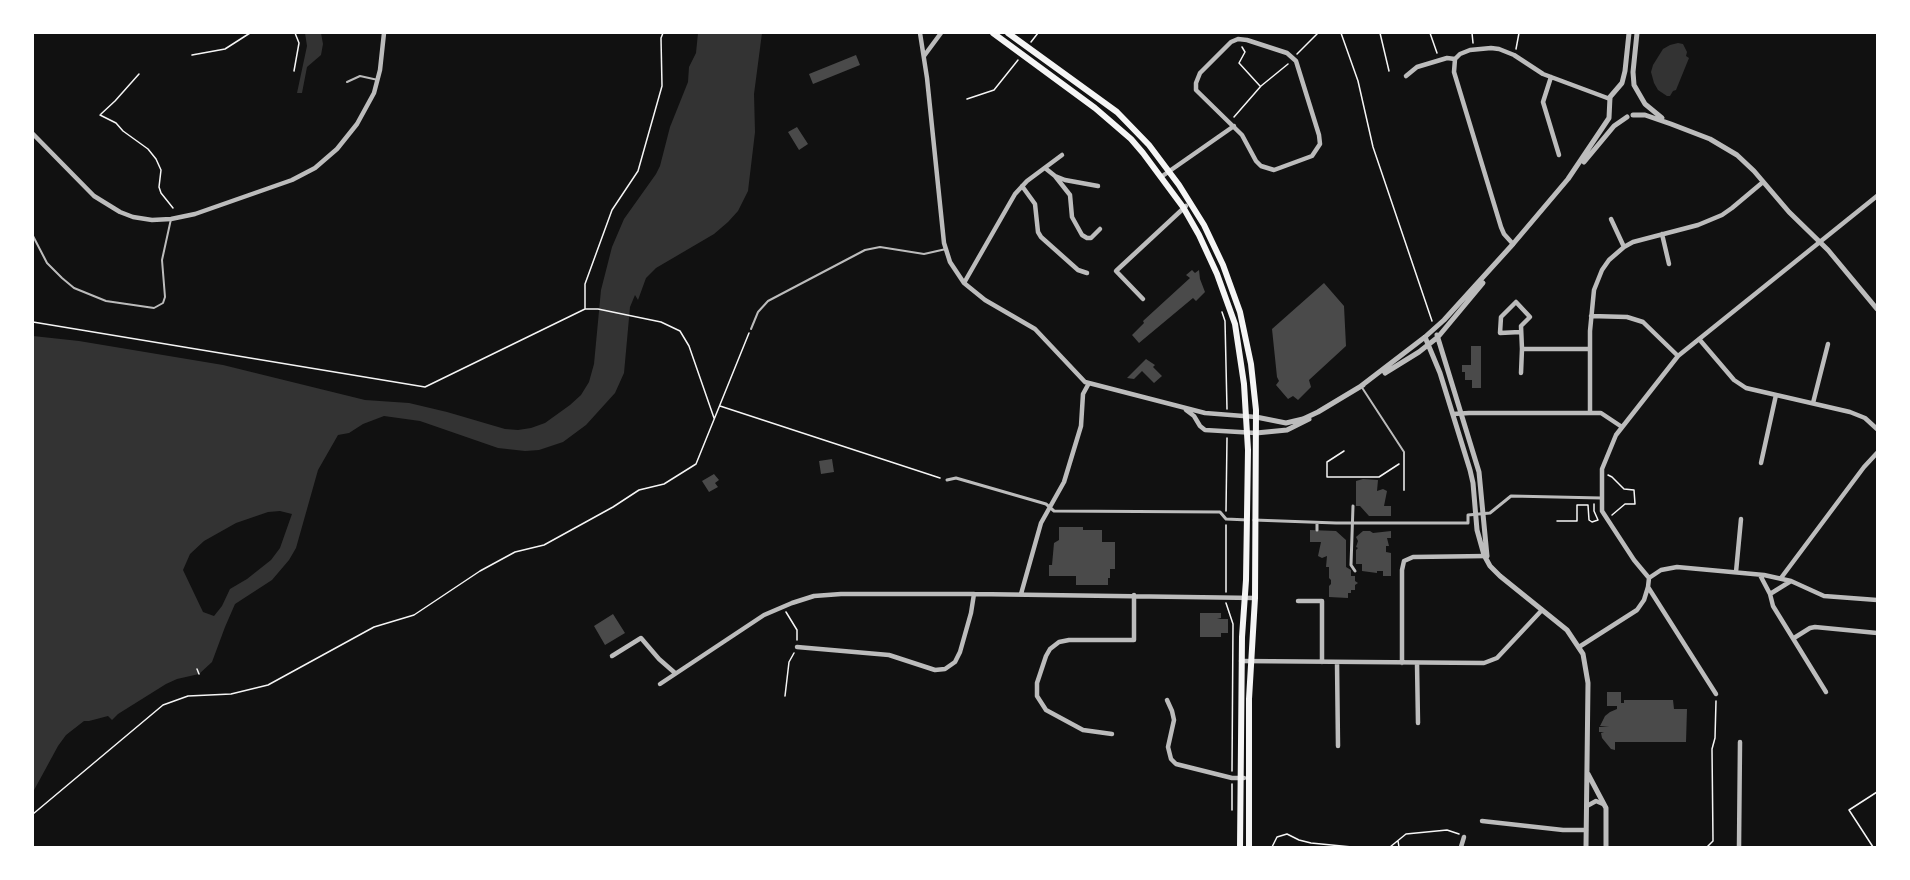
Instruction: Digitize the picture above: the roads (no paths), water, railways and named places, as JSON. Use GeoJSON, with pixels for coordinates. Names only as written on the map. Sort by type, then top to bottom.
{"type":"FeatureCollection","features":[{"type":"Feature","properties":{"kind":"main road"},"geometry":{"type":"LineString","coordinates":[[993,33],[1089,103],[1137,145],[1183,207],[1206,249],[1235,324],[1242,365],[1248,433],[1245,597],[1241,661],[1239,847]]}},
{"type":"Feature","properties":{"kind":"main road"},"geometry":{"type":"LineString","coordinates":[[1008,33],[1123,118],[1143,138],[1169,171],[1204,225],[1223,265],[1240,312],[1251,364],[1256,417],[1255,598],[1250,699],[1250,847]]}},
{"type":"Feature","properties":{"kind":"street"},"geometry":{"type":"LineString","coordinates":[[33,134],[88,191],[106,205],[120,212],[140,219],[171,219],[195,214],[286,183],[315,168],[337,149],[353,130],[369,103],[378,80],[384,33]]}},
{"type":"Feature","properties":{"kind":"street"},"geometry":{"type":"LineString","coordinates":[[920,33],[946,249],[952,267],[964,283],[985,300],[1035,329],[1083,380],[1089,383],[1205,413],[1256,417],[1290,423],[1318,412]]}},
{"type":"Feature","properties":{"kind":"street"},"geometry":{"type":"LineString","coordinates":[[924,56],[941,33]]}},
{"type":"Feature","properties":{"kind":"street"},"geometry":{"type":"LineString","coordinates":[[1568,179],[1608,120],[1610,99],[1623,82],[1629,33]]}},
{"type":"Feature","properties":{"kind":"street"},"geometry":{"type":"LineString","coordinates":[[1637,33],[1633,77],[1636,91],[1650,110],[1671,124]]}},
{"type":"Feature","properties":{"kind":"street"},"geometry":{"type":"LineString","coordinates":[[1238,39],[1287,53],[1293,58],[1320,144],[1315,153],[1307,159],[1279,168],[1265,169],[1256,161],[1245,139],[1232,124],[1198,93],[1195,86],[1197,77],[1204,69],[1231,42],[1238,39]]}},
{"type":"Feature","properties":{"kind":"street"},"geometry":{"type":"LineString","coordinates":[[1514,244],[1504,234],[1501,227],[1454,72],[1455,59],[1463,52],[1495,48],[1514,56],[1538,72],[1610,99]]}},
{"type":"Feature","properties":{"kind":"street"},"geometry":{"type":"LineString","coordinates":[[1406,76],[1417,67],[1439,59],[1455,59]]}},
{"type":"Feature","properties":{"kind":"street"},"geometry":{"type":"LineString","coordinates":[[1551,77],[1543,102],[1559,155]]}},
{"type":"Feature","properties":{"kind":"street"},"geometry":{"type":"LineString","coordinates":[[1617,89],[1628,87],[1636,91]]}},
{"type":"Feature","properties":{"kind":"street"},"geometry":{"type":"LineString","coordinates":[[1182,407],[1194,416],[1205,430],[1248,433],[1281,432],[1293,428],[1406,361],[1438,337],[1461,312],[1514,244],[1614,126],[1639,108],[1640,97]]}},
{"type":"Feature","properties":{"kind":"street"},"geometry":{"type":"LineString","coordinates":[[1611,106],[1616,114],[1645,115],[1710,139],[1731,150],[1746,163],[1789,212],[1820,241],[1877,309]]}},
{"type":"Feature","properties":{"kind":"street"},"geometry":{"type":"LineString","coordinates":[[1161,177],[1232,124]]}},
{"type":"Feature","properties":{"kind":"street"},"geometry":{"type":"LineString","coordinates":[[964,283],[1015,194],[1062,155]]}},
{"type":"Feature","properties":{"kind":"street"},"geometry":{"type":"LineString","coordinates":[[1045,168],[1071,195],[1072,217],[1082,235],[1091,238],[1100,229]]}},
{"type":"Feature","properties":{"kind":"street"},"geometry":{"type":"LineString","coordinates":[[1055,176],[1074,183],[1098,186]]}},
{"type":"Feature","properties":{"kind":"street"},"geometry":{"type":"LineString","coordinates":[[1590,413],[1590,349],[1594,290],[1609,260],[1624,247],[1644,238],[1698,225],[1722,215],[1763,182]]}},
{"type":"Feature","properties":{"kind":"street"},"geometry":{"type":"LineString","coordinates":[[1022,186],[1035,204],[1038,232],[1041,237],[1078,270],[1086,273]]}},
{"type":"Feature","properties":{"kind":"street"},"geometry":{"type":"LineString","coordinates":[[1579,647],[1637,610],[1644,600],[1648,587],[1649,578],[1634,560],[1602,511],[1602,473],[1611,444],[1622,427],[1678,356],[1877,196]]}},
{"type":"Feature","properties":{"kind":"street"},"geometry":{"type":"LineString","coordinates":[[1143,299],[1116,271],[1190,203]]}},
{"type":"Feature","properties":{"kind":"street"},"geometry":{"type":"LineString","coordinates":[[1611,219],[1624,247]]}},
{"type":"Feature","properties":{"kind":"street"},"geometry":{"type":"LineString","coordinates":[[1662,234],[1669,264]]}},
{"type":"Feature","properties":{"kind":"street"},"geometry":{"type":"LineString","coordinates":[[1362,386],[1435,328],[1514,244]]}},
{"type":"Feature","properties":{"kind":"street"},"geometry":{"type":"LineString","coordinates":[[1520,332],[1500,333],[1501,317],[1516,302],[1530,317],[1521,326],[1520,332],[1521,373]]}},
{"type":"Feature","properties":{"kind":"street"},"geometry":{"type":"LineString","coordinates":[[1592,316],[1627,317],[1643,322],[1678,356]]}},
{"type":"Feature","properties":{"kind":"street"},"geometry":{"type":"LineString","coordinates":[[1435,328],[1479,472],[1486,557]]}},
{"type":"Feature","properties":{"kind":"street"},"geometry":{"type":"LineString","coordinates":[[1425,337],[1440,373],[1472,477],[1479,540],[1486,557],[1494,571],[1567,630],[1579,647],[1585,661],[1588,684],[1586,847]]}},
{"type":"Feature","properties":{"kind":"street"},"geometry":{"type":"LineString","coordinates":[[1699,339],[1739,384],[1753,390],[1857,414],[1877,429]]}},
{"type":"Feature","properties":{"kind":"street"},"geometry":{"type":"LineString","coordinates":[[1813,403],[1828,344]]}},
{"type":"Feature","properties":{"kind":"street"},"geometry":{"type":"LineString","coordinates":[[1521,349],[1590,349]]}},
{"type":"Feature","properties":{"kind":"street"},"geometry":{"type":"LineString","coordinates":[[1021,594],[1041,523],[1064,482],[1081,426],[1082,400],[1089,383]]}},
{"type":"Feature","properties":{"kind":"street"},"geometry":{"type":"LineString","coordinates":[[1761,463],[1776,395]]}},
{"type":"Feature","properties":{"kind":"street"},"geometry":{"type":"LineString","coordinates":[[1453,414],[1601,413],[1622,427]]}},
{"type":"Feature","properties":{"kind":"street"},"geometry":{"type":"LineString","coordinates":[[1781,578],[1877,453]]}},
{"type":"Feature","properties":{"kind":"street"},"geometry":{"type":"LineString","coordinates":[[947,480],[956,478],[1046,504],[1054,511],[1220,512],[1226,519],[1336,524],[1468,523],[1468,515],[1490,513],[1511,496],[1601,498]]}},
{"type":"Feature","properties":{"kind":"street"},"geometry":{"type":"LineString","coordinates":[[1353,506],[1351,565],[1355,571]]}},
{"type":"Feature","properties":{"kind":"street"},"geometry":{"type":"LineString","coordinates":[[1736,572],[1741,519]]}},
{"type":"Feature","properties":{"kind":"street"},"geometry":{"type":"LineString","coordinates":[[1317,523],[1317,530]]}},
{"type":"Feature","properties":{"kind":"street"},"geometry":{"type":"LineString","coordinates":[[1402,663],[1401,570],[1404,561],[1413,557],[1486,557]]}},
{"type":"Feature","properties":{"kind":"street"},"geometry":{"type":"LineString","coordinates":[[1346,564],[1351,565]]}},
{"type":"Feature","properties":{"kind":"street"},"geometry":{"type":"LineString","coordinates":[[1649,578],[1661,570],[1677,567],[1760,574],[1791,581],[1824,596],[1877,600]]}},
{"type":"Feature","properties":{"kind":"street"},"geometry":{"type":"LineString","coordinates":[[1760,574],[1773,606],[1826,692]]}},
{"type":"Feature","properties":{"kind":"street"},"geometry":{"type":"LineString","coordinates":[[1770,594],[1791,581]]}},
{"type":"Feature","properties":{"kind":"street"},"geometry":{"type":"LineString","coordinates":[[1648,587],[1716,694]]}},
{"type":"Feature","properties":{"kind":"street"},"geometry":{"type":"LineString","coordinates":[[660,684],[752,622],[783,606],[814,596],[834,594],[1021,594],[1255,598]]}},
{"type":"Feature","properties":{"kind":"street"},"geometry":{"type":"LineString","coordinates":[[797,647],[889,655],[935,670],[945,669],[955,662],[960,652],[974,594]]}},
{"type":"Feature","properties":{"kind":"street"},"geometry":{"type":"LineString","coordinates":[[1112,734],[1083,730],[1046,710],[1037,696],[1037,683],[1046,656],[1050,649],[1059,642],[1134,640],[1134,595]]}},
{"type":"Feature","properties":{"kind":"street"},"geometry":{"type":"LineString","coordinates":[[1298,601],[1322,601],[1322,662]]}},
{"type":"Feature","properties":{"kind":"street"},"geometry":{"type":"LineString","coordinates":[[1241,661],[1484,663],[1492,660],[1542,610]]}},
{"type":"Feature","properties":{"kind":"street"},"geometry":{"type":"LineString","coordinates":[[1794,638],[1815,627],[1877,633]]}},
{"type":"Feature","properties":{"kind":"street"},"geometry":{"type":"LineString","coordinates":[[612,656],[641,638],[675,673]]}},
{"type":"Feature","properties":{"kind":"street"},"geometry":{"type":"LineString","coordinates":[[1337,662],[1338,746]]}},
{"type":"Feature","properties":{"kind":"street"},"geometry":{"type":"LineString","coordinates":[[1417,663],[1418,723]]}},
{"type":"Feature","properties":{"kind":"street"},"geometry":{"type":"LineString","coordinates":[[1167,700],[1174,720],[1168,747],[1171,759],[1176,764],[1232,778],[1250,777]]}},
{"type":"Feature","properties":{"kind":"street"},"geometry":{"type":"LineString","coordinates":[[1739,847],[1740,742]]}},
{"type":"Feature","properties":{"kind":"street"},"geometry":{"type":"LineString","coordinates":[[1587,770],[1606,808],[1606,847]]}},
{"type":"Feature","properties":{"kind":"street"},"geometry":{"type":"LineString","coordinates":[[1586,808],[1590,803],[1596,801],[1601,802],[1606,808]]}},
{"type":"Feature","properties":{"kind":"street"},"geometry":{"type":"LineString","coordinates":[[1482,821],[1563,830],[1586,830]]}},
{"type":"Feature","properties":{"kind":"street"},"geometry":{"type":"LineString","coordinates":[[1461,847],[1464,837]]}},
{"type":"Feature","properties":{"kind":"lane"},"geometry":{"type":"LineString","coordinates":[[347,82],[360,76],[378,80]]}},
{"type":"Feature","properties":{"kind":"lane"},"geometry":{"type":"LineString","coordinates":[[33,236],[47,263],[74,288],[106,301],[153,308],[163,303],[165,297],[162,261],[171,219]]}},
{"type":"Feature","properties":{"kind":"lane"},"geometry":{"type":"LineString","coordinates":[[751,329],[758,312],[768,301],[865,250],[880,247],[924,254],[946,249]]}},
{"type":"Feature","properties":{"kind":"lane"},"geometry":{"type":"LineString","coordinates":[[1362,386],[1402,448],[1405,460],[1404,490]]}}]}
